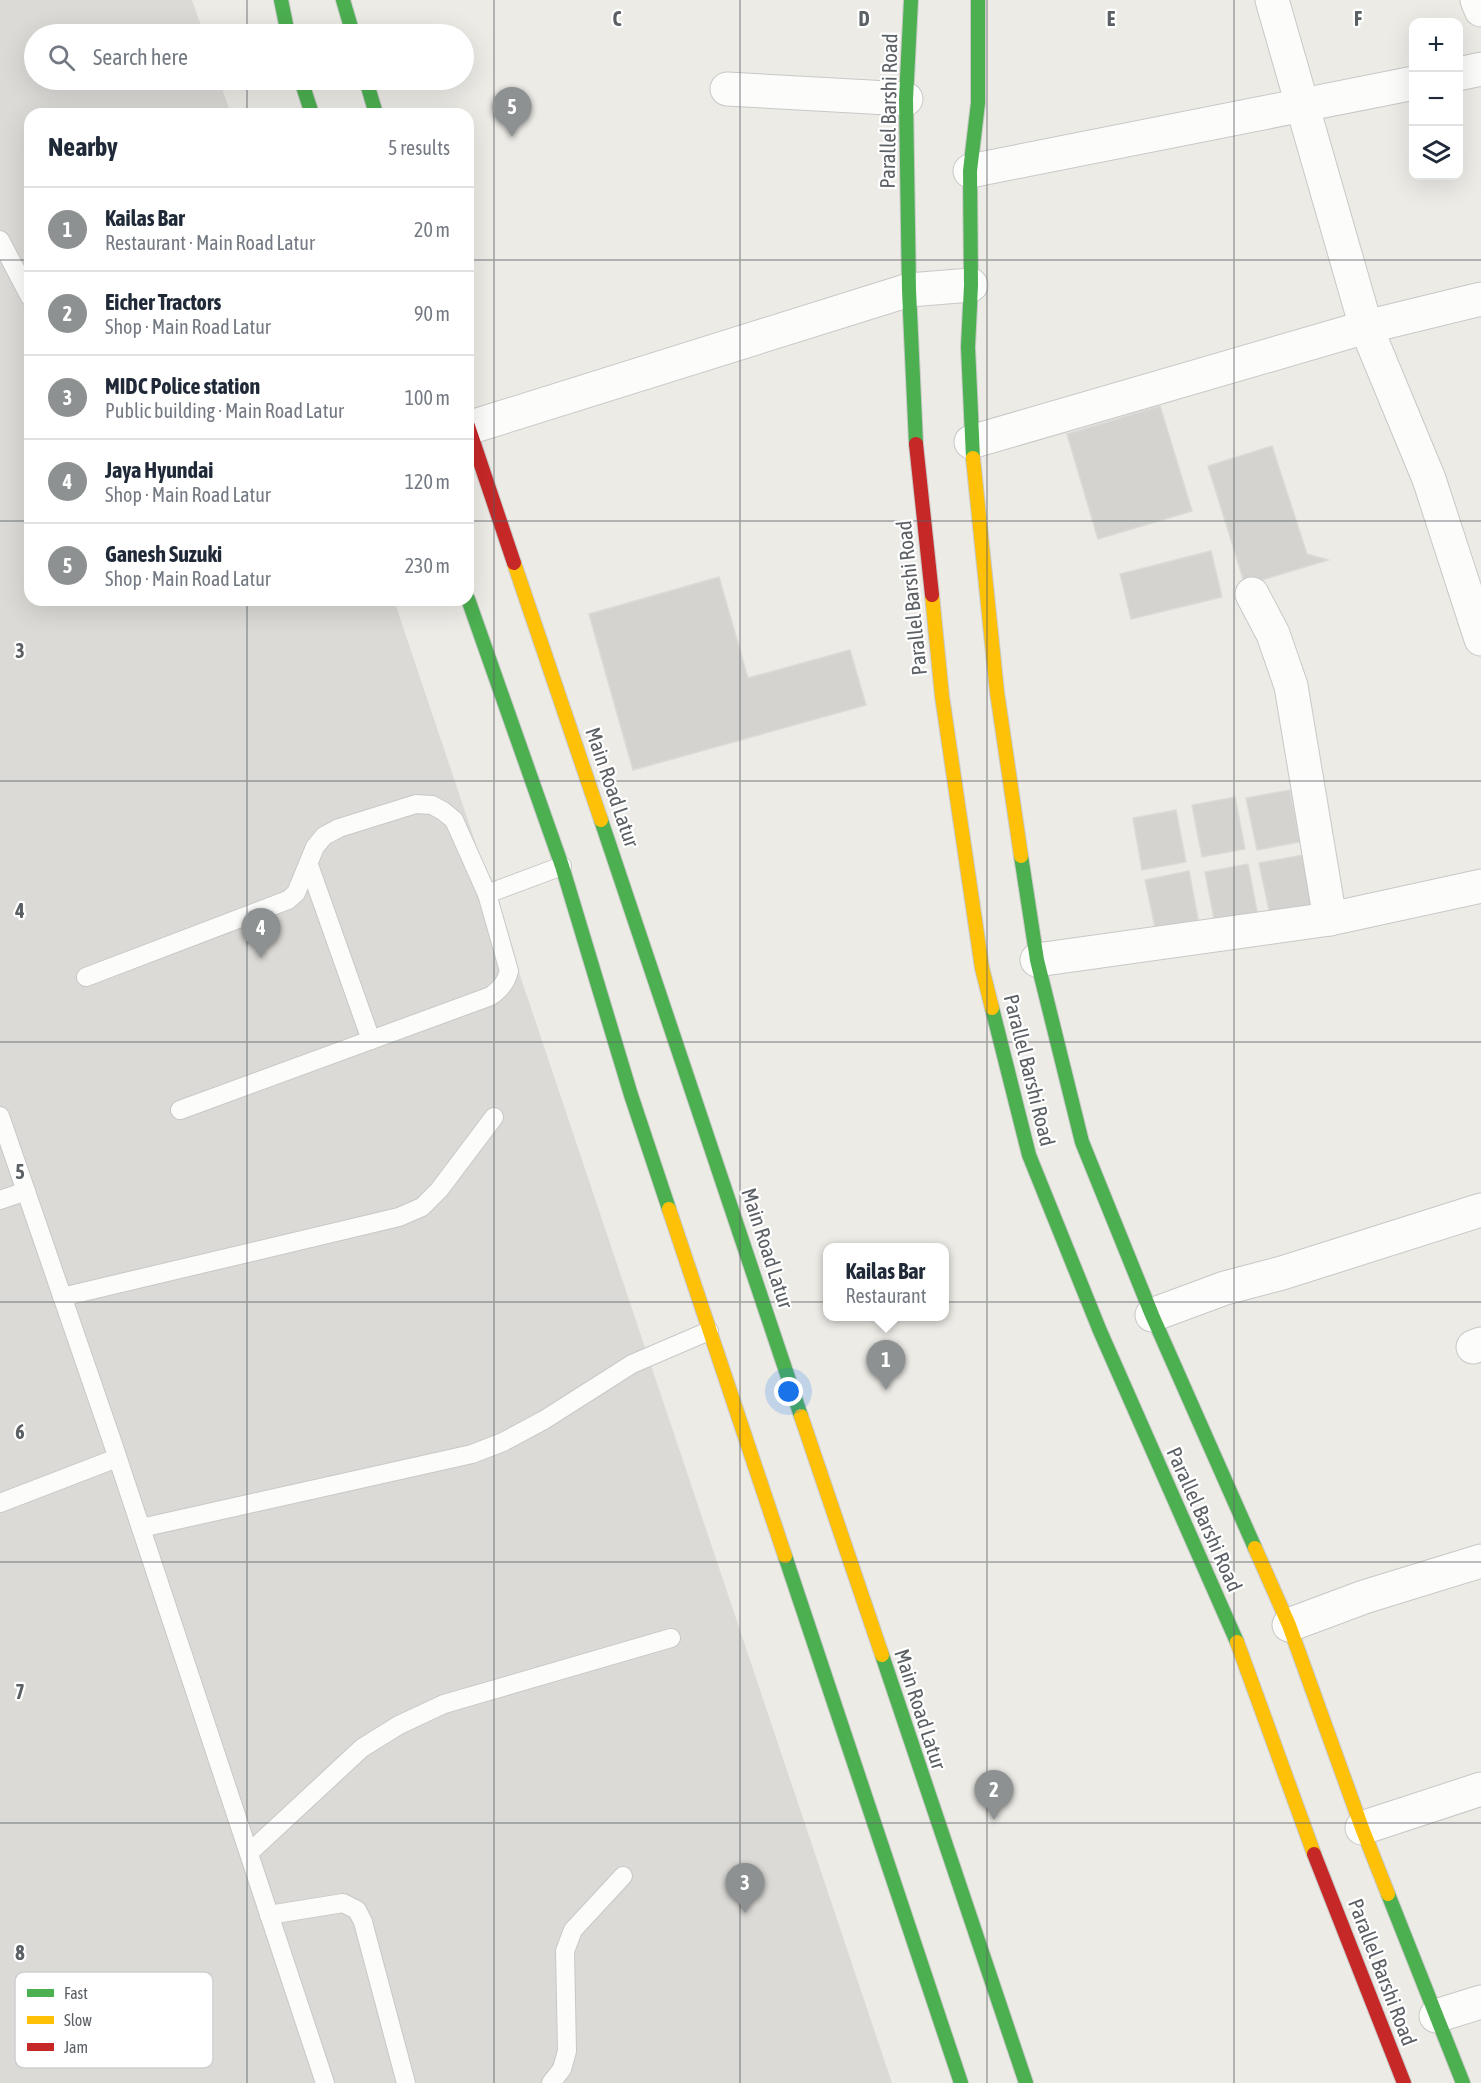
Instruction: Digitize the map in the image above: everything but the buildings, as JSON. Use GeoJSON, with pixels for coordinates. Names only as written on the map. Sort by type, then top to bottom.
{"type":"FeatureCollection","features":[{"type":"Feature","properties":{"kind":"street"},"geometry":{"type":"LineString","coordinates":[[281,0],[286,24]]}},
{"type":"Feature","properties":{"kind":"street"},"geometry":{"type":"LineString","coordinates":[[343,0],[350,24]]}},
{"type":"Feature","properties":{"kind":"street","name":"Parallel Barshi Road"},"geometry":{"type":"LineString","coordinates":[[911,0],[906,99],[909,290],[916,444],[942,696],[982,968],[1029,1155],[1100,1331],[1237,1641],[1314,1854],[1404,2083]]}},
{"type":"Feature","properties":{"kind":"street"},"geometry":{"type":"LineString","coordinates":[[978,0],[978,103],[970,171],[971,285],[968,347],[971,442],[997,692],[1037,960],[1082,1142],[1152,1314],[1289,1625],[1362,1827],[1463,2083]]}},
{"type":"Feature","properties":{"kind":"street"},"geometry":{"type":"LineString","coordinates":[[1272,0],[1366,327],[1429,479],[1481,639]]}},
{"type":"Feature","properties":{"kind":"street"},"geometry":{"type":"LineString","coordinates":[[1477,0],[1481,10]]}},
{"type":"Feature","properties":{"kind":"street"},"geometry":{"type":"LineString","coordinates":[[1463,73],[1481,69]]}},
{"type":"Feature","properties":{"kind":"street"},"geometry":{"type":"LineString","coordinates":[[970,171],[1409,84]]}},
{"type":"Feature","properties":{"kind":"street"},"geometry":{"type":"LineString","coordinates":[[727,88],[906,99]]}},
{"type":"Feature","properties":{"kind":"street"},"geometry":{"type":"LineString","coordinates":[[304,90],[310,108]]}},
{"type":"Feature","properties":{"kind":"street"},"geometry":{"type":"LineString","coordinates":[[369,90],[374,108]]}},
{"type":"Feature","properties":{"kind":"street"},"geometry":{"type":"LineString","coordinates":[[474,425],[909,290],[971,285]]}},
{"type":"Feature","properties":{"kind":"street"},"geometry":{"type":"LineString","coordinates":[[971,442],[1366,327],[1481,299]]}},
{"type":"Feature","properties":{"kind":"street","name":"Main Road Latur"},"geometry":{"type":"LineString","coordinates":[[474,445],[672,1026],[943,1841],[1026,2083]]}},
{"type":"Feature","properties":{"kind":"street"},"geometry":{"type":"LineString","coordinates":[[1252,594],[1273,634],[1291,686],[1329,919]]}},
{"type":"Feature","properties":{"kind":"street"},"geometry":{"type":"LineString","coordinates":[[470,606],[562,866],[632,1095],[709,1331],[961,2083]]}},
{"type":"Feature","properties":{"kind":"street"},"geometry":{"type":"LineString","coordinates":[[1037,960],[1329,919],[1481,886]]}},
{"type":"Feature","properties":{"kind":"street"},"geometry":{"type":"LineString","coordinates":[[1152,1314],[1225,1288],[1282,1273],[1481,1210]]}},
{"type":"Feature","properties":{"kind":"street"},"geometry":{"type":"LineString","coordinates":[[1289,1625],[1364,1597],[1481,1561]]}},
{"type":"Feature","properties":{"kind":"street"},"geometry":{"type":"LineString","coordinates":[[1362,1827],[1481,1789]]}},
{"type":"Feature","properties":{"kind":"street"},"geometry":{"type":"LineString","coordinates":[[1436,2016],[1481,2002]]}},
{"type":"Feature","properties":{"kind":"lane"},"geometry":{"type":"LineString","coordinates":[[0,240],[24,286]]}},
{"type":"Feature","properties":{"kind":"lane"},"geometry":{"type":"LineString","coordinates":[[86,977],[288,900],[296,893],[315,847],[324,836],[339,828],[416,804],[432,805],[453,820],[487,894],[509,971],[507,981],[491,996],[180,1110]]}},
{"type":"Feature","properties":{"kind":"lane"},"geometry":{"type":"LineString","coordinates":[[309,865],[371,1040]]}},
{"type":"Feature","properties":{"kind":"lane"},"geometry":{"type":"LineString","coordinates":[[487,894],[562,866]]}},
{"type":"Feature","properties":{"kind":"lane"},"geometry":{"type":"LineString","coordinates":[[0,1116],[141,1528],[325,2083]]}},
{"type":"Feature","properties":{"kind":"lane"},"geometry":{"type":"LineString","coordinates":[[62,1297],[399,1217],[422,1206],[439,1190],[494,1118]]}},
{"type":"Feature","properties":{"kind":"lane"},"geometry":{"type":"LineString","coordinates":[[0,1200],[26,1191]]}},
{"type":"Feature","properties":{"kind":"lane"},"geometry":{"type":"LineString","coordinates":[[141,1528],[472,1454],[503,1442],[544,1420],[632,1364],[709,1331]]}},
{"type":"Feature","properties":{"kind":"lane"},"geometry":{"type":"LineString","coordinates":[[0,1503],[117,1458]]}},
{"type":"Feature","properties":{"kind":"lane"},"geometry":{"type":"LineString","coordinates":[[249,1853],[362,1748],[399,1725],[444,1704],[671,1638]]}},
{"type":"Feature","properties":{"kind":"lane"},"geometry":{"type":"LineString","coordinates":[[550,2083],[561,2069],[567,2051],[565,1951],[573,1930],[623,1876]]}},
{"type":"Feature","properties":{"kind":"lane"},"geometry":{"type":"LineString","coordinates":[[269,1916],[343,1903],[357,1910],[363,1922],[406,2083]]}},
{"type":"Feature","properties":{"kind":"shaded area"},"geometry":{"type":"Polygon","coordinates":[[[0,0],[192,0],[200,24],[24,24],[24,90],[223,90],[229,108],[24,108],[24,606],[396,606],[892,2083],[0,2083],[0,0]]]}},
{"type":"Feature","properties":{"kind":"traffic: fast"},"geometry":{"type":"LineString","coordinates":[[281,0],[286,24]]}},
{"type":"Feature","properties":{"kind":"traffic: fast"},"geometry":{"type":"LineString","coordinates":[[343,0],[350,24]]}},
{"type":"Feature","properties":{"kind":"traffic: fast"},"geometry":{"type":"LineString","coordinates":[[911,0],[906,99],[909,290],[916,444]]}},
{"type":"Feature","properties":{"kind":"traffic: fast"},"geometry":{"type":"LineString","coordinates":[[973,458],[968,347],[971,285],[970,171],[978,103],[978,0]]}},
{"type":"Feature","properties":{"kind":"traffic: fast"},"geometry":{"type":"LineString","coordinates":[[304,90],[310,108]]}},
{"type":"Feature","properties":{"kind":"traffic: fast"},"geometry":{"type":"LineString","coordinates":[[369,90],[374,108]]}},
{"type":"Feature","properties":{"kind":"traffic: fast"},"geometry":{"type":"LineString","coordinates":[[470,606],[562,866],[631,1095],[669,1209]]}},
{"type":"Feature","properties":{"kind":"traffic: fast"},"geometry":{"type":"LineString","coordinates":[[601,820],[801,1416]]}},
{"type":"Feature","properties":{"kind":"traffic: fast"},"geometry":{"type":"LineString","coordinates":[[1021,856],[1037,960],[1082,1142],[1152,1315],[1255,1548]]}},
{"type":"Feature","properties":{"kind":"traffic: fast"},"geometry":{"type":"LineString","coordinates":[[992,1008],[1029,1155],[1100,1331],[1237,1642]]}},
{"type":"Feature","properties":{"kind":"traffic: fast"},"geometry":{"type":"LineString","coordinates":[[785,1556],[961,2083]]}},
{"type":"Feature","properties":{"kind":"traffic: fast"},"geometry":{"type":"LineString","coordinates":[[882,1655],[1026,2083]]}},
{"type":"Feature","properties":{"kind":"traffic: fast"},"geometry":{"type":"LineString","coordinates":[[1388,1894],[1463,2083]]}},
{"type":"Feature","properties":{"kind":"traffic: slow"},"geometry":{"type":"LineString","coordinates":[[973,458],[997,692],[1021,856]]}},
{"type":"Feature","properties":{"kind":"traffic: slow"},"geometry":{"type":"LineString","coordinates":[[514,563],[601,820]]}},
{"type":"Feature","properties":{"kind":"traffic: slow"},"geometry":{"type":"LineString","coordinates":[[932,595],[942,696],[982,968],[992,1008]]}},
{"type":"Feature","properties":{"kind":"traffic: slow"},"geometry":{"type":"LineString","coordinates":[[669,1209],[785,1556]]}},
{"type":"Feature","properties":{"kind":"traffic: slow"},"geometry":{"type":"LineString","coordinates":[[801,1416],[882,1655]]}},
{"type":"Feature","properties":{"kind":"traffic: slow"},"geometry":{"type":"LineString","coordinates":[[1255,1548],[1289,1625],[1388,1894]]}},
{"type":"Feature","properties":{"kind":"traffic: slow"},"geometry":{"type":"LineString","coordinates":[[1237,1642],[1314,1854]]}},
{"type":"Feature","properties":{"kind":"traffic: jam"},"geometry":{"type":"LineString","coordinates":[[474,444],[514,563]]}},
{"type":"Feature","properties":{"kind":"traffic: jam"},"geometry":{"type":"LineString","coordinates":[[916,444],[932,595]]}},
{"type":"Feature","properties":{"kind":"traffic: jam"},"geometry":{"type":"LineString","coordinates":[[1314,1854],[1404,2083]]}},
{"type":"Feature","properties":{"kind":"place","name":"Ganesh Suzuki"},"geometry":{"type":"Point","coordinates":[512,137]}},
{"type":"Feature","properties":{"kind":"place","name":"Jaya Hyundai"},"geometry":{"type":"Point","coordinates":[261,958]}},
{"type":"Feature","properties":{"kind":"place","name":"Kailas Bar"},"geometry":{"type":"Point","coordinates":[886,1390]}},
{"type":"Feature","properties":{"kind":"place","name":"Eicher Tractors"},"geometry":{"type":"Point","coordinates":[994,1820]}},
{"type":"Feature","properties":{"kind":"place","name":"MIDC Police station"},"geometry":{"type":"Point","coordinates":[745,1913]}}]}
